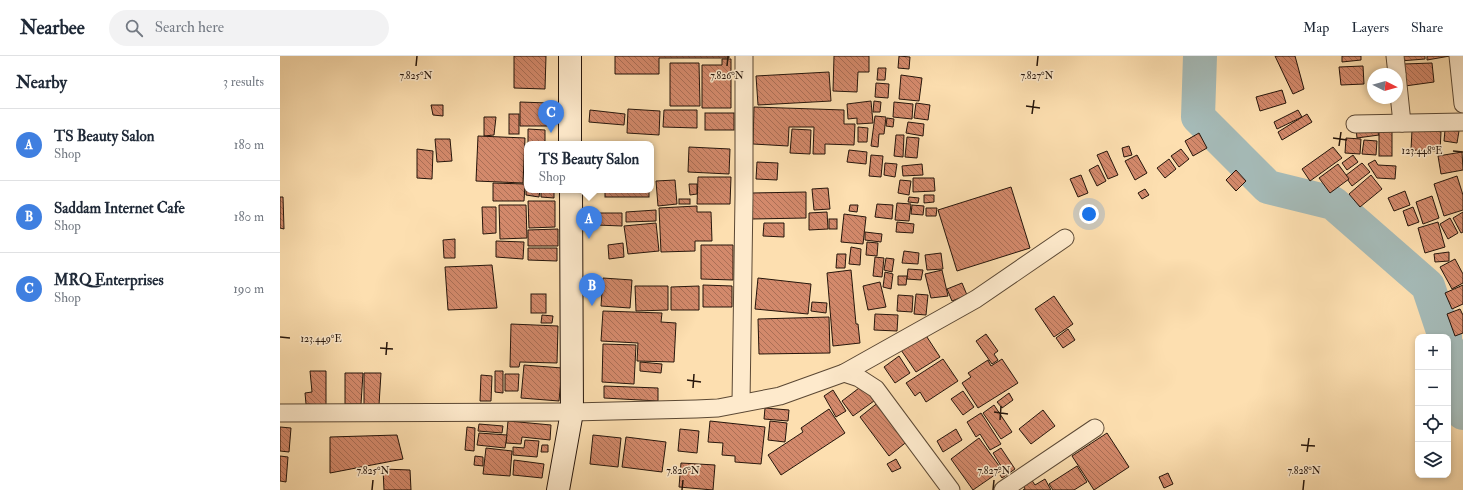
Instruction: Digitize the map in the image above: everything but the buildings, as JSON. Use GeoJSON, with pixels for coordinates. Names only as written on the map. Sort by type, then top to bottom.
{"type":"FeatureCollection","features":[{"type":"Feature","properties":{"kind":"street"},"geometry":{"type":"LineString","coordinates":[[570,56],[570,141]]}},
{"type":"Feature","properties":{"kind":"street"},"geometry":{"type":"LineString","coordinates":[[741,403],[744,196],[744,56]]}},
{"type":"Feature","properties":{"kind":"street"},"geometry":{"type":"LineString","coordinates":[[1395,56],[1396,68]]}},
{"type":"Feature","properties":{"kind":"street"},"geometry":{"type":"LineString","coordinates":[[1458,56],[1463,104]]}},
{"type":"Feature","properties":{"kind":"street"},"geometry":{"type":"LineString","coordinates":[[1400,104],[1402,123]]}},
{"type":"Feature","properties":{"kind":"street"},"geometry":{"type":"LineString","coordinates":[[1355,124],[1463,122]]}},
{"type":"Feature","properties":{"kind":"street"},"geometry":{"type":"LineString","coordinates":[[558,490],[572,412],[571,193]]}},
{"type":"Feature","properties":{"kind":"street"},"geometry":{"type":"LineString","coordinates":[[280,413],[572,412],[718,408],[780,396],[844,373],[976,299],[1065,238]]}},
{"type":"Feature","properties":{"kind":"street"},"geometry":{"type":"LineString","coordinates":[[844,373],[859,378],[876,389],[951,490]]}},
{"type":"Feature","properties":{"kind":"street"},"geometry":{"type":"LineString","coordinates":[[1003,490],[1095,428]]}},
{"type":"Feature","properties":{"kind":"waterway"},"geometry":{"type":"LineString","coordinates":[[1200,56],[1198,117],[1268,187],[1333,203],[1428,286],[1444,334]]}},
{"type":"Feature","properties":{"kind":"waterway"},"geometry":{"type":"LineString","coordinates":[[1451,357],[1456,371],[1463,413]]}},
{"type":"Feature","properties":{"kind":"place","name":"MRQ Enterprises"},"geometry":{"type":"Point","coordinates":[551,133]}},
{"type":"Feature","properties":{"kind":"place","name":"TS Beauty Salon"},"geometry":{"type":"Point","coordinates":[589,239]}},
{"type":"Feature","properties":{"kind":"place","name":"Saddam Internet Cafe"},"geometry":{"type":"Point","coordinates":[592,306]}}]}
